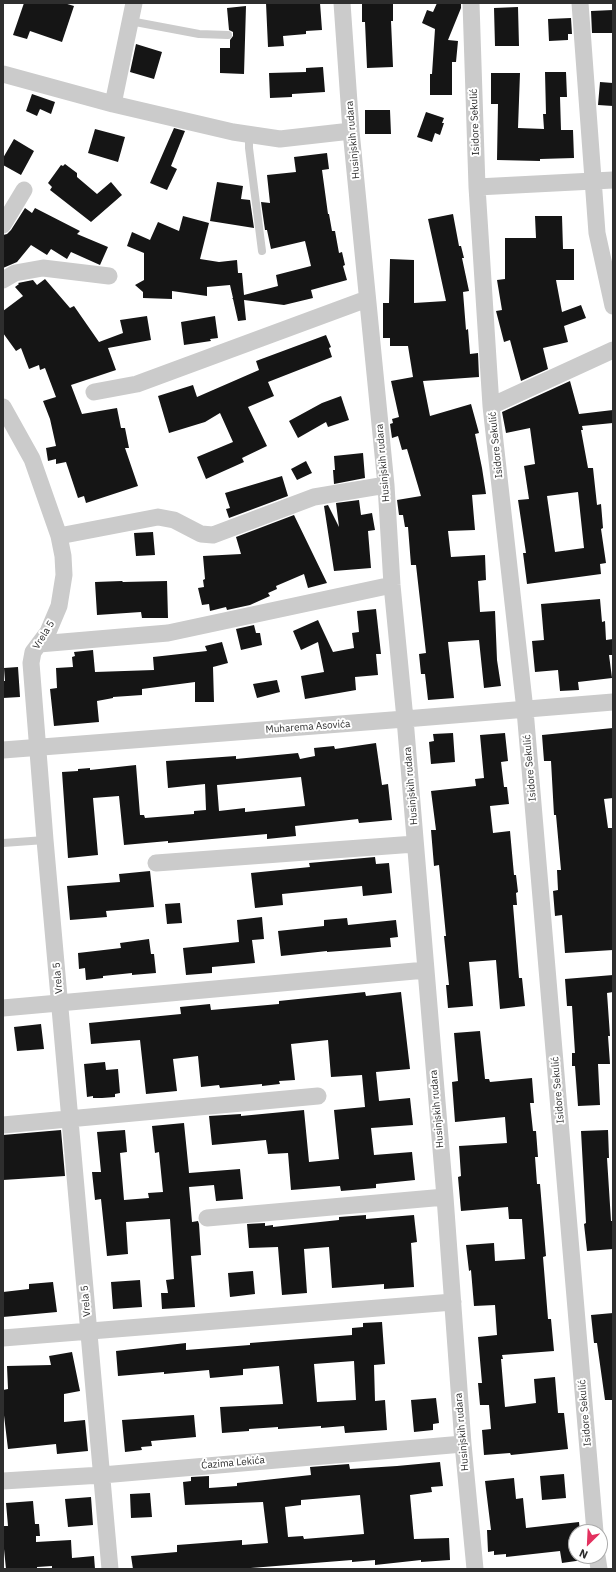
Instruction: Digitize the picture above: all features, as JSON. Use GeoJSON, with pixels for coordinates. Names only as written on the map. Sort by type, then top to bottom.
{"type":"FeatureCollection","features":[{"type":"Feature","properties":{"kind":"street"},"geometry":{"type":"LineString","coordinates":[[113,104],[134,3]]}},
{"type":"Feature","properties":{"kind":"street","name":"Husinjskih rudara"},"geometry":{"type":"LineString","coordinates":[[342,3],[367,299],[386,486],[392,585],[405,720],[445,1197],[462,1444],[475,1569]]}},
{"type":"Feature","properties":{"kind":"street","name":"Isidore Sekulić"},"geometry":{"type":"LineString","coordinates":[[471,3],[477,187],[491,406],[526,710],[595,1524]]}},
{"type":"Feature","properties":{"kind":"street"},"geometry":{"type":"LineString","coordinates":[[580,3],[596,233],[612,300]]}},
{"type":"Feature","properties":{"kind":"street"},"geometry":{"type":"LineString","coordinates":[[3,74],[113,104],[233,132],[280,139],[352,131]]}},
{"type":"Feature","properties":{"kind":"street"},"geometry":{"type":"LineString","coordinates":[[477,187],[613,180]]}},
{"type":"Feature","properties":{"kind":"street"},"geometry":{"type":"LineString","coordinates":[[3,225],[24,190]]}},
{"type":"Feature","properties":{"kind":"street"},"geometry":{"type":"LineString","coordinates":[[3,280],[15,273],[43,268],[109,276]]}},
{"type":"Feature","properties":{"kind":"street"},"geometry":{"type":"LineString","coordinates":[[94,392],[137,384],[367,299]]}},
{"type":"Feature","properties":{"kind":"street"},"geometry":{"type":"LineString","coordinates":[[491,406],[613,350]]}},
{"type":"Feature","properties":{"kind":"street","name":"Vrela 5"},"geometry":{"type":"LineString","coordinates":[[3,407],[8,422],[32,459],[60,536],[64,569],[63,589],[59,606],[54,620],[33,652],[31,663],[45,840],[110,1569]]}},
{"type":"Feature","properties":{"kind":"street"},"geometry":{"type":"LineString","coordinates":[[60,536],[158,517],[174,520],[201,534],[213,535],[314,497],[386,486]]}},
{"type":"Feature","properties":{"kind":"street"},"geometry":{"type":"LineString","coordinates":[[39,644],[168,633],[392,585]]}},
{"type":"Feature","properties":{"kind":"street","name":"Muharema Asovića"},"geometry":{"type":"LineString","coordinates":[[3,750],[405,720],[613,702]]}},
{"type":"Feature","properties":{"kind":"street"},"geometry":{"type":"LineString","coordinates":[[156,863],[415,844]]}},
{"type":"Feature","properties":{"kind":"street"},"geometry":{"type":"LineString","coordinates":[[3,1008],[426,970]]}},
{"type":"Feature","properties":{"kind":"street"},"geometry":{"type":"LineString","coordinates":[[3,1125],[318,1096]]}},
{"type":"Feature","properties":{"kind":"street"},"geometry":{"type":"LineString","coordinates":[[207,1218],[445,1197]]}},
{"type":"Feature","properties":{"kind":"street"},"geometry":{"type":"LineString","coordinates":[[3,1338],[453,1302]]}},
{"type":"Feature","properties":{"kind":"street","name":"Ćazima Lekića"},"geometry":{"type":"LineString","coordinates":[[3,1481],[102,1475],[462,1444]]}},
{"type":"Feature","properties":{"kind":"lane"},"geometry":{"type":"LineString","coordinates":[[130,22],[199,34],[228,36]]}},
{"type":"Feature","properties":{"kind":"lane"},"geometry":{"type":"LineString","coordinates":[[249,134],[249,148],[262,251]]}},
{"type":"Feature","properties":{"kind":"lane"},"geometry":{"type":"LineString","coordinates":[[3,843],[45,840]]}},
{"type":"Feature","properties":{"kind":"building"},"geometry":{"type":"Polygon","coordinates":[[[24,3],[64,3],[74,6],[62,42],[30,31],[27,39],[13,35],[24,3]]]}},
{"type":"Feature","properties":{"kind":"building"},"geometry":{"type":"Polygon","coordinates":[[[266,3],[320,3],[322,30],[306,31],[306,34],[283,36],[284,46],[268,47],[266,3]]]}},
{"type":"Feature","properties":{"kind":"building"},"geometry":{"type":"Polygon","coordinates":[[[362,3],[393,3],[393,21],[391,21],[393,67],[367,68],[365,22],[362,22],[362,3]]]}},
{"type":"Feature","properties":{"kind":"building"},"geometry":{"type":"Polygon","coordinates":[[[437,3],[461,3],[461,8],[448,40],[458,41],[456,62],[452,62],[452,95],[430,95],[430,74],[432,74],[435,29],[422,23],[427,10],[433,12],[437,3]]]}},
{"type":"Feature","properties":{"kind":"building"},"geometry":{"type":"Polygon","coordinates":[[[246,6],[244,74],[220,73],[220,48],[230,48],[230,40],[233,36],[233,32],[229,30],[227,8],[246,6]]]}},
{"type":"Feature","properties":{"kind":"building"},"geometry":{"type":"Polygon","coordinates":[[[518,7],[519,46],[495,46],[494,8],[518,7]]]}},
{"type":"Feature","properties":{"kind":"building"},"geometry":{"type":"Polygon","coordinates":[[[613,10],[613,33],[592,33],[591,11],[613,10]]]}},
{"type":"Feature","properties":{"kind":"building"},"geometry":{"type":"Polygon","coordinates":[[[571,18],[572,34],[568,34],[568,40],[549,41],[548,19],[571,18]]]}},
{"type":"Feature","properties":{"kind":"building"},"geometry":{"type":"Polygon","coordinates":[[[136,44],[162,52],[154,79],[130,72],[136,44]]]}},
{"type":"Feature","properties":{"kind":"building"},"geometry":{"type":"Polygon","coordinates":[[[323,67],[325,92],[292,94],[292,97],[270,98],[269,73],[306,72],[306,68],[323,67]]]}},
{"type":"Feature","properties":{"kind":"building"},"geometry":{"type":"Polygon","coordinates":[[[545,72],[566,72],[567,97],[560,97],[561,130],[573,130],[574,158],[540,159],[540,161],[497,160],[498,104],[491,104],[491,73],[520,73],[518,128],[544,129],[543,114],[546,114],[545,72]]]}},
{"type":"Feature","properties":{"kind":"building"},"geometry":{"type":"Polygon","coordinates":[[[600,82],[613,83],[613,106],[598,105],[600,82]]]}},
{"type":"Feature","properties":{"kind":"building"},"geometry":{"type":"Polygon","coordinates":[[[32,94],[55,102],[51,114],[40,109],[37,116],[26,111],[32,94]]]}},
{"type":"Feature","properties":{"kind":"building"},"geometry":{"type":"Polygon","coordinates":[[[365,110],[390,110],[391,134],[365,134],[365,110]]]}},
{"type":"Feature","properties":{"kind":"building"},"geometry":{"type":"Polygon","coordinates":[[[426,112],[444,118],[440,135],[435,133],[432,142],[417,137],[426,112]]]}},
{"type":"Feature","properties":{"kind":"building"},"geometry":{"type":"Polygon","coordinates":[[[174,128],[185,131],[171,166],[177,169],[167,190],[150,183],[174,128]]]}},
{"type":"Feature","properties":{"kind":"building"},"geometry":{"type":"Polygon","coordinates":[[[95,129],[125,137],[118,162],[88,153],[95,129]]]}},
{"type":"Feature","properties":{"kind":"building"},"geometry":{"type":"Polygon","coordinates":[[[14,139],[34,151],[21,175],[3,165],[3,158],[14,139]]]}},
{"type":"Feature","properties":{"kind":"building"},"geometry":{"type":"Polygon","coordinates":[[[327,153],[329,169],[322,170],[328,214],[332,231],[335,231],[339,253],[342,252],[345,265],[343,266],[347,280],[311,290],[313,298],[284,305],[244,300],[246,320],[238,321],[230,285],[207,287],[207,296],[172,291],[172,299],[143,298],[143,292],[135,285],[144,280],[144,253],[127,246],[132,232],[150,240],[158,222],[179,231],[183,216],[209,223],[200,259],[219,262],[237,260],[238,273],[242,273],[244,295],[278,286],[276,275],[311,266],[305,241],[271,249],[267,230],[265,230],[261,202],[270,203],[267,175],[296,172],[294,157],[327,153]]]}},
{"type":"Feature","properties":{"kind":"building"},"geometry":{"type":"Polygon","coordinates":[[[65,164],[77,173],[77,177],[97,194],[111,182],[122,195],[91,222],[50,190],[52,187],[48,183],[61,165],[63,166],[65,164]]]}},
{"type":"Feature","properties":{"kind":"building"},"geometry":{"type":"Polygon","coordinates":[[[217,182],[243,186],[241,199],[250,200],[254,228],[210,221],[217,182]]]}},
{"type":"Feature","properties":{"kind":"building"},"geometry":{"type":"Polygon","coordinates":[[[25,208],[32,213],[35,208],[80,231],[77,234],[108,247],[100,265],[71,252],[67,259],[51,249],[47,255],[31,245],[17,262],[3,268],[3,235],[7,234],[11,230],[25,208]]]}},
{"type":"Feature","properties":{"kind":"building"},"geometry":{"type":"Polygon","coordinates":[[[453,214],[459,246],[461,246],[464,258],[462,258],[469,291],[463,292],[466,330],[468,329],[470,354],[478,353],[479,377],[423,381],[430,416],[471,404],[479,433],[475,434],[486,494],[472,495],[475,530],[448,531],[451,557],[485,555],[486,580],[478,581],[480,612],[495,611],[497,660],[501,686],[484,688],[479,640],[448,642],[454,698],[428,700],[425,674],[421,674],[419,654],[426,653],[416,565],[411,565],[408,527],[405,527],[403,515],[399,515],[397,500],[421,496],[407,449],[402,450],[398,436],[392,438],[390,424],[393,423],[392,419],[399,417],[391,381],[413,377],[408,346],[390,346],[390,338],[383,338],[383,303],[389,303],[390,259],[414,260],[414,303],[446,301],[428,219],[453,214]]]}},
{"type":"Feature","properties":{"kind":"building"},"geometry":{"type":"Polygon","coordinates":[[[535,216],[562,216],[563,249],[574,249],[574,280],[556,280],[562,312],[581,305],[586,318],[564,326],[568,342],[543,348],[548,369],[521,381],[510,340],[504,342],[496,311],[502,310],[497,280],[505,279],[505,238],[536,238],[535,216]]]}},
{"type":"Feature","properties":{"kind":"building"},"geometry":{"type":"Polygon","coordinates":[[[45,279],[70,308],[74,306],[99,342],[123,333],[120,320],[147,316],[151,340],[108,348],[116,370],[71,385],[82,414],[117,408],[121,428],[125,428],[129,448],[125,448],[138,486],[86,503],[84,496],[78,498],[66,462],[56,464],[56,459],[48,461],[46,448],[56,446],[50,419],[43,401],[56,397],[45,368],[40,370],[39,365],[29,369],[21,348],[16,351],[3,333],[3,311],[23,296],[15,287],[19,284],[18,283],[33,280],[37,285],[45,279]]]}},
{"type":"Feature","properties":{"kind":"building"},"geometry":{"type":"Polygon","coordinates":[[[215,316],[218,338],[210,339],[211,341],[184,345],[181,322],[215,316]]]}},
{"type":"Feature","properties":{"kind":"building"},"geometry":{"type":"Polygon","coordinates":[[[326,335],[331,347],[329,348],[332,357],[268,382],[274,396],[248,407],[267,446],[242,458],[244,462],[206,479],[197,457],[233,442],[220,413],[205,422],[169,433],[158,396],[193,385],[197,397],[259,370],[256,361],[326,335]]]}},
{"type":"Feature","properties":{"kind":"building"},"geometry":{"type":"Polygon","coordinates":[[[570,381],[579,414],[613,410],[613,423],[582,426],[583,430],[581,430],[588,468],[593,468],[597,505],[601,504],[603,528],[601,529],[606,563],[600,564],[601,574],[527,584],[523,553],[526,553],[518,500],[529,499],[524,466],[535,464],[530,428],[506,433],[502,412],[570,381]],[[578,492],[547,496],[555,552],[584,548],[578,492]]]}},
{"type":"Feature","properties":{"kind":"building"},"geometry":{"type":"Polygon","coordinates":[[[341,396],[349,420],[328,427],[326,422],[298,438],[289,421],[322,403],[341,396]]]}},
{"type":"Feature","properties":{"kind":"building"},"geometry":{"type":"Polygon","coordinates":[[[363,453],[365,478],[334,484],[334,456],[363,453]]]}},
{"type":"Feature","properties":{"kind":"building"},"geometry":{"type":"Polygon","coordinates":[[[306,461],[312,473],[297,480],[291,469],[306,461]]]}},
{"type":"Feature","properties":{"kind":"building"},"geometry":{"type":"Polygon","coordinates":[[[282,476],[288,496],[229,518],[226,509],[230,508],[225,493],[282,476]]]}},
{"type":"Feature","properties":{"kind":"building"},"geometry":{"type":"Polygon","coordinates":[[[359,500],[361,515],[372,513],[375,530],[368,531],[371,568],[334,571],[324,506],[328,505],[339,527],[336,503],[359,500]]]}},
{"type":"Feature","properties":{"kind":"building"},"geometry":{"type":"Polygon","coordinates":[[[294,515],[327,583],[308,588],[304,574],[276,586],[277,589],[268,593],[270,596],[250,605],[227,610],[226,607],[210,611],[209,604],[202,605],[198,588],[204,587],[203,580],[205,579],[203,556],[241,554],[236,537],[294,515]]]}},
{"type":"Feature","properties":{"kind":"building"},"geometry":{"type":"Polygon","coordinates":[[[153,532],[155,555],[136,556],[134,533],[153,532]]]}},
{"type":"Feature","properties":{"kind":"building"},"geometry":{"type":"Polygon","coordinates":[[[167,581],[168,618],[142,618],[141,612],[97,615],[95,582],[167,581]]]}},
{"type":"Feature","properties":{"kind":"building"},"geometry":{"type":"Polygon","coordinates":[[[600,599],[602,622],[605,621],[606,640],[613,639],[613,655],[609,655],[612,678],[578,682],[579,690],[560,691],[558,670],[535,672],[532,641],[544,640],[541,604],[600,599]]]}},
{"type":"Feature","properties":{"kind":"building"},"geometry":{"type":"Polygon","coordinates":[[[376,609],[381,654],[376,654],[378,675],[355,677],[356,690],[305,699],[301,676],[324,672],[318,642],[301,650],[293,631],[318,620],[333,652],[354,648],[352,633],[359,632],[357,611],[376,609]]]}},
{"type":"Feature","properties":{"kind":"building"},"geometry":{"type":"Polygon","coordinates":[[[254,625],[256,633],[260,633],[262,645],[241,650],[236,629],[254,625]]]}},
{"type":"Feature","properties":{"kind":"building"},"geometry":{"type":"Polygon","coordinates":[[[222,642],[228,663],[213,667],[214,702],[195,702],[195,682],[142,689],[142,695],[113,697],[97,701],[99,722],[54,726],[50,689],[57,688],[56,668],[73,667],[72,657],[75,656],[74,652],[93,650],[95,672],[154,670],[153,657],[207,651],[205,646],[222,642]]]}},
{"type":"Feature","properties":{"kind":"building"},"geometry":{"type":"Polygon","coordinates":[[[18,667],[20,697],[3,698],[3,681],[5,681],[4,668],[18,667]]]}},
{"type":"Feature","properties":{"kind":"building"},"geometry":{"type":"Polygon","coordinates":[[[277,680],[280,692],[257,698],[253,684],[277,680]]]}},
{"type":"Feature","properties":{"kind":"building"},"geometry":{"type":"Polygon","coordinates":[[[613,728],[613,798],[604,799],[608,828],[613,828],[613,950],[565,953],[562,915],[555,916],[553,891],[558,890],[557,870],[561,870],[556,815],[554,815],[551,761],[544,761],[542,735],[613,728]]]}},
{"type":"Feature","properties":{"kind":"building"},"geometry":{"type":"Polygon","coordinates":[[[453,733],[455,762],[431,764],[429,742],[434,741],[433,734],[453,733]]]}},
{"type":"Feature","properties":{"kind":"building"},"geometry":{"type":"Polygon","coordinates":[[[505,733],[508,761],[501,762],[504,787],[507,787],[509,804],[490,806],[493,833],[510,831],[514,875],[516,875],[518,892],[516,893],[517,905],[513,905],[519,978],[522,978],[525,1006],[500,1009],[496,960],[469,962],[473,1006],[448,1008],[446,985],[449,985],[444,936],[446,936],[439,865],[434,866],[431,830],[436,830],[431,791],[476,786],[475,779],[484,778],[480,735],[505,733]]]}},
{"type":"Feature","properties":{"kind":"building"},"geometry":{"type":"Polygon","coordinates":[[[376,743],[382,785],[388,784],[392,820],[359,823],[358,819],[295,826],[296,836],[267,839],[267,834],[168,843],[168,841],[124,845],[119,796],[93,798],[98,855],[68,858],[62,772],[78,771],[78,769],[90,768],[90,770],[136,765],[140,815],[144,815],[145,818],[194,814],[194,811],[206,810],[205,784],[168,788],[166,761],[236,756],[236,759],[298,753],[300,759],[315,756],[314,748],[334,746],[335,749],[376,743]],[[301,777],[217,785],[219,811],[245,808],[245,812],[305,806],[301,777]]]}},
{"type":"Feature","properties":{"kind":"building"},"geometry":{"type":"Polygon","coordinates":[[[375,857],[376,864],[389,863],[392,893],[363,896],[362,886],[282,894],[283,905],[255,908],[251,873],[310,867],[309,863],[375,857]]]}},
{"type":"Feature","properties":{"kind":"building"},"geometry":{"type":"Polygon","coordinates":[[[150,871],[154,907],[106,911],[107,917],[70,920],[67,886],[120,882],[119,874],[150,871]]]}},
{"type":"Feature","properties":{"kind":"building"},"geometry":{"type":"Polygon","coordinates":[[[180,903],[182,923],[167,924],[165,904],[180,903]]]}},
{"type":"Feature","properties":{"kind":"building"},"geometry":{"type":"Polygon","coordinates":[[[262,917],[264,939],[252,940],[255,963],[212,967],[212,973],[186,975],[183,948],[239,942],[237,920],[262,917]]]}},
{"type":"Feature","properties":{"kind":"building"},"geometry":{"type":"Polygon","coordinates":[[[347,918],[348,925],[396,920],[398,937],[390,938],[391,947],[327,951],[281,956],[278,931],[324,926],[324,920],[347,918]]]}},
{"type":"Feature","properties":{"kind":"building"},"geometry":{"type":"Polygon","coordinates":[[[149,939],[151,954],[154,954],[156,973],[132,975],[132,973],[103,976],[103,978],[86,980],[85,968],[79,969],[78,953],[121,948],[120,943],[149,939]]]}},
{"type":"Feature","properties":{"kind":"building"},"geometry":{"type":"Polygon","coordinates":[[[613,975],[613,992],[607,993],[610,1064],[598,1064],[600,1105],[578,1106],[575,1066],[572,1066],[572,1053],[575,1053],[572,1006],[567,1006],[565,979],[613,975]]]}},
{"type":"Feature","properties":{"kind":"building"},"geometry":{"type":"Polygon","coordinates":[[[365,992],[366,996],[401,992],[410,1069],[376,1072],[379,1101],[410,1098],[413,1125],[371,1128],[374,1155],[412,1152],[415,1180],[376,1184],[376,1188],[341,1191],[340,1186],[291,1190],[288,1153],[268,1154],[266,1140],[212,1145],[209,1116],[241,1114],[241,1116],[304,1110],[309,1162],[339,1159],[334,1110],[365,1107],[362,1075],[331,1077],[328,1040],[291,1044],[295,1080],[279,1081],[280,1084],[262,1086],[262,1084],[220,1088],[219,1085],[201,1087],[198,1056],[173,1059],[177,1091],[146,1094],[140,1040],[91,1044],[89,1023],[181,1014],[180,1007],[210,1004],[211,1010],[279,1004],[279,1001],[365,992]]]}},
{"type":"Feature","properties":{"kind":"building"},"geometry":{"type":"Polygon","coordinates":[[[41,1024],[44,1049],[17,1051],[14,1027],[41,1024]]]}},
{"type":"Feature","properties":{"kind":"building"},"geometry":{"type":"Polygon","coordinates":[[[480,1031],[485,1079],[489,1079],[490,1082],[532,1078],[534,1103],[530,1103],[533,1131],[536,1131],[538,1157],[535,1157],[537,1184],[540,1184],[546,1256],[543,1257],[548,1319],[551,1319],[554,1351],[502,1355],[503,1359],[501,1359],[505,1407],[536,1403],[534,1379],[555,1377],[558,1413],[564,1413],[568,1449],[511,1455],[510,1453],[484,1455],[482,1430],[491,1429],[489,1405],[480,1405],[478,1383],[482,1383],[478,1337],[497,1335],[495,1305],[474,1306],[471,1270],[469,1271],[466,1245],[494,1243],[495,1261],[525,1259],[522,1219],[509,1219],[508,1207],[461,1211],[458,1177],[461,1176],[459,1146],[507,1143],[505,1117],[455,1122],[452,1082],[458,1081],[454,1033],[480,1031]]]}},
{"type":"Feature","properties":{"kind":"building"},"geometry":{"type":"Polygon","coordinates":[[[105,1062],[106,1070],[118,1069],[120,1093],[115,1094],[115,1097],[87,1097],[84,1064],[105,1062]]]}},
{"type":"Feature","properties":{"kind":"building"},"geometry":{"type":"Polygon","coordinates":[[[184,1123],[189,1173],[240,1169],[243,1199],[216,1201],[214,1185],[189,1187],[192,1222],[198,1221],[199,1224],[201,1255],[191,1256],[195,1307],[162,1309],[161,1293],[168,1293],[166,1280],[174,1279],[170,1219],[126,1222],[128,1254],[107,1256],[101,1199],[95,1200],[92,1172],[101,1172],[97,1132],[125,1130],[127,1152],[120,1153],[124,1200],[149,1198],[148,1193],[163,1192],[159,1152],[155,1153],[152,1126],[184,1123]]]}},
{"type":"Feature","properties":{"kind":"building"},"geometry":{"type":"Polygon","coordinates":[[[61,1130],[65,1176],[3,1180],[3,1135],[61,1130]]]}},
{"type":"Feature","properties":{"kind":"building"},"geometry":{"type":"Polygon","coordinates":[[[608,1130],[609,1158],[607,1158],[611,1221],[613,1221],[613,1249],[587,1251],[584,1224],[586,1223],[581,1131],[608,1130]]]}},
{"type":"Feature","properties":{"kind":"building"},"geometry":{"type":"Polygon","coordinates":[[[366,1215],[366,1219],[414,1215],[417,1242],[411,1243],[414,1287],[384,1289],[384,1284],[332,1288],[329,1247],[304,1249],[307,1293],[282,1295],[278,1247],[249,1248],[247,1224],[265,1223],[265,1226],[273,1225],[273,1227],[339,1220],[339,1217],[366,1215]]]}},
{"type":"Feature","properties":{"kind":"building"},"geometry":{"type":"Polygon","coordinates":[[[253,1271],[255,1294],[230,1297],[228,1273],[253,1271]]]}},
{"type":"Feature","properties":{"kind":"building"},"geometry":{"type":"Polygon","coordinates":[[[140,1280],[142,1307],[113,1309],[111,1282],[140,1280]]]}},
{"type":"Feature","properties":{"kind":"building"},"geometry":{"type":"Polygon","coordinates":[[[53,1282],[57,1312],[3,1317],[3,1292],[29,1289],[29,1284],[53,1282]]]}},
{"type":"Feature","properties":{"kind":"building"},"geometry":{"type":"Polygon","coordinates":[[[613,1313],[613,1400],[605,1400],[597,1343],[594,1343],[591,1315],[613,1313]]]}},
{"type":"Feature","properties":{"kind":"building"},"geometry":{"type":"Polygon","coordinates":[[[382,1322],[385,1364],[374,1365],[375,1401],[385,1400],[387,1430],[345,1433],[344,1426],[321,1428],[321,1426],[278,1429],[278,1427],[249,1429],[249,1431],[222,1433],[220,1407],[283,1404],[279,1366],[243,1369],[243,1375],[210,1378],[209,1370],[118,1376],[116,1351],[186,1343],[186,1350],[250,1345],[250,1343],[352,1335],[352,1328],[363,1327],[363,1323],[382,1322]],[[354,1361],[314,1364],[317,1402],[356,1400],[354,1361]]]}},
{"type":"Feature","properties":{"kind":"building"},"geometry":{"type":"Polygon","coordinates":[[[72,1352],[80,1391],[64,1394],[64,1422],[85,1420],[88,1451],[57,1454],[56,1444],[8,1449],[3,1407],[3,1390],[8,1389],[7,1366],[51,1365],[49,1356],[72,1352]]]}},
{"type":"Feature","properties":{"kind":"building"},"geometry":{"type":"Polygon","coordinates":[[[436,1398],[439,1423],[433,1424],[433,1430],[414,1432],[411,1400],[436,1398]]]}},
{"type":"Feature","properties":{"kind":"building"},"geometry":{"type":"Polygon","coordinates":[[[194,1415],[196,1437],[151,1441],[152,1446],[141,1447],[142,1450],[125,1452],[122,1420],[194,1415]]]}},
{"type":"Feature","properties":{"kind":"building"},"geometry":{"type":"Polygon","coordinates":[[[440,1462],[443,1486],[431,1487],[432,1492],[410,1495],[414,1539],[449,1538],[450,1560],[421,1562],[421,1560],[375,1565],[375,1560],[352,1562],[352,1560],[238,1569],[133,1569],[131,1556],[177,1552],[177,1545],[242,1540],[242,1545],[268,1543],[263,1502],[185,1505],[183,1482],[191,1481],[191,1477],[209,1476],[209,1488],[237,1486],[237,1483],[311,1475],[310,1467],[349,1464],[350,1469],[440,1462]],[[360,1495],[301,1500],[301,1505],[285,1507],[288,1537],[303,1536],[304,1539],[364,1534],[360,1495]]]}},
{"type":"Feature","properties":{"kind":"building"},"geometry":{"type":"Polygon","coordinates":[[[564,1474],[566,1498],[542,1500],[540,1476],[564,1474]]]}},
{"type":"Feature","properties":{"kind":"building"},"geometry":{"type":"Polygon","coordinates":[[[514,1478],[516,1499],[523,1498],[526,1528],[579,1522],[579,1524],[568,1524],[568,1562],[562,1563],[560,1551],[506,1557],[506,1554],[494,1555],[494,1551],[488,1552],[487,1530],[491,1530],[485,1481],[514,1478]]]}},
{"type":"Feature","properties":{"kind":"building"},"geometry":{"type":"Polygon","coordinates":[[[150,1493],[152,1517],[131,1518],[130,1494],[150,1493]]]}},
{"type":"Feature","properties":{"kind":"building"},"geometry":{"type":"Polygon","coordinates":[[[91,1497],[93,1525],[68,1527],[65,1499],[91,1497]]]}},
{"type":"Feature","properties":{"kind":"building"},"geometry":{"type":"Polygon","coordinates":[[[33,1501],[35,1524],[39,1524],[40,1536],[36,1536],[36,1542],[71,1540],[72,1558],[94,1556],[95,1569],[52,1569],[52,1566],[37,1567],[37,1569],[6,1569],[3,1526],[8,1526],[6,1503],[33,1501]]]}}]}
